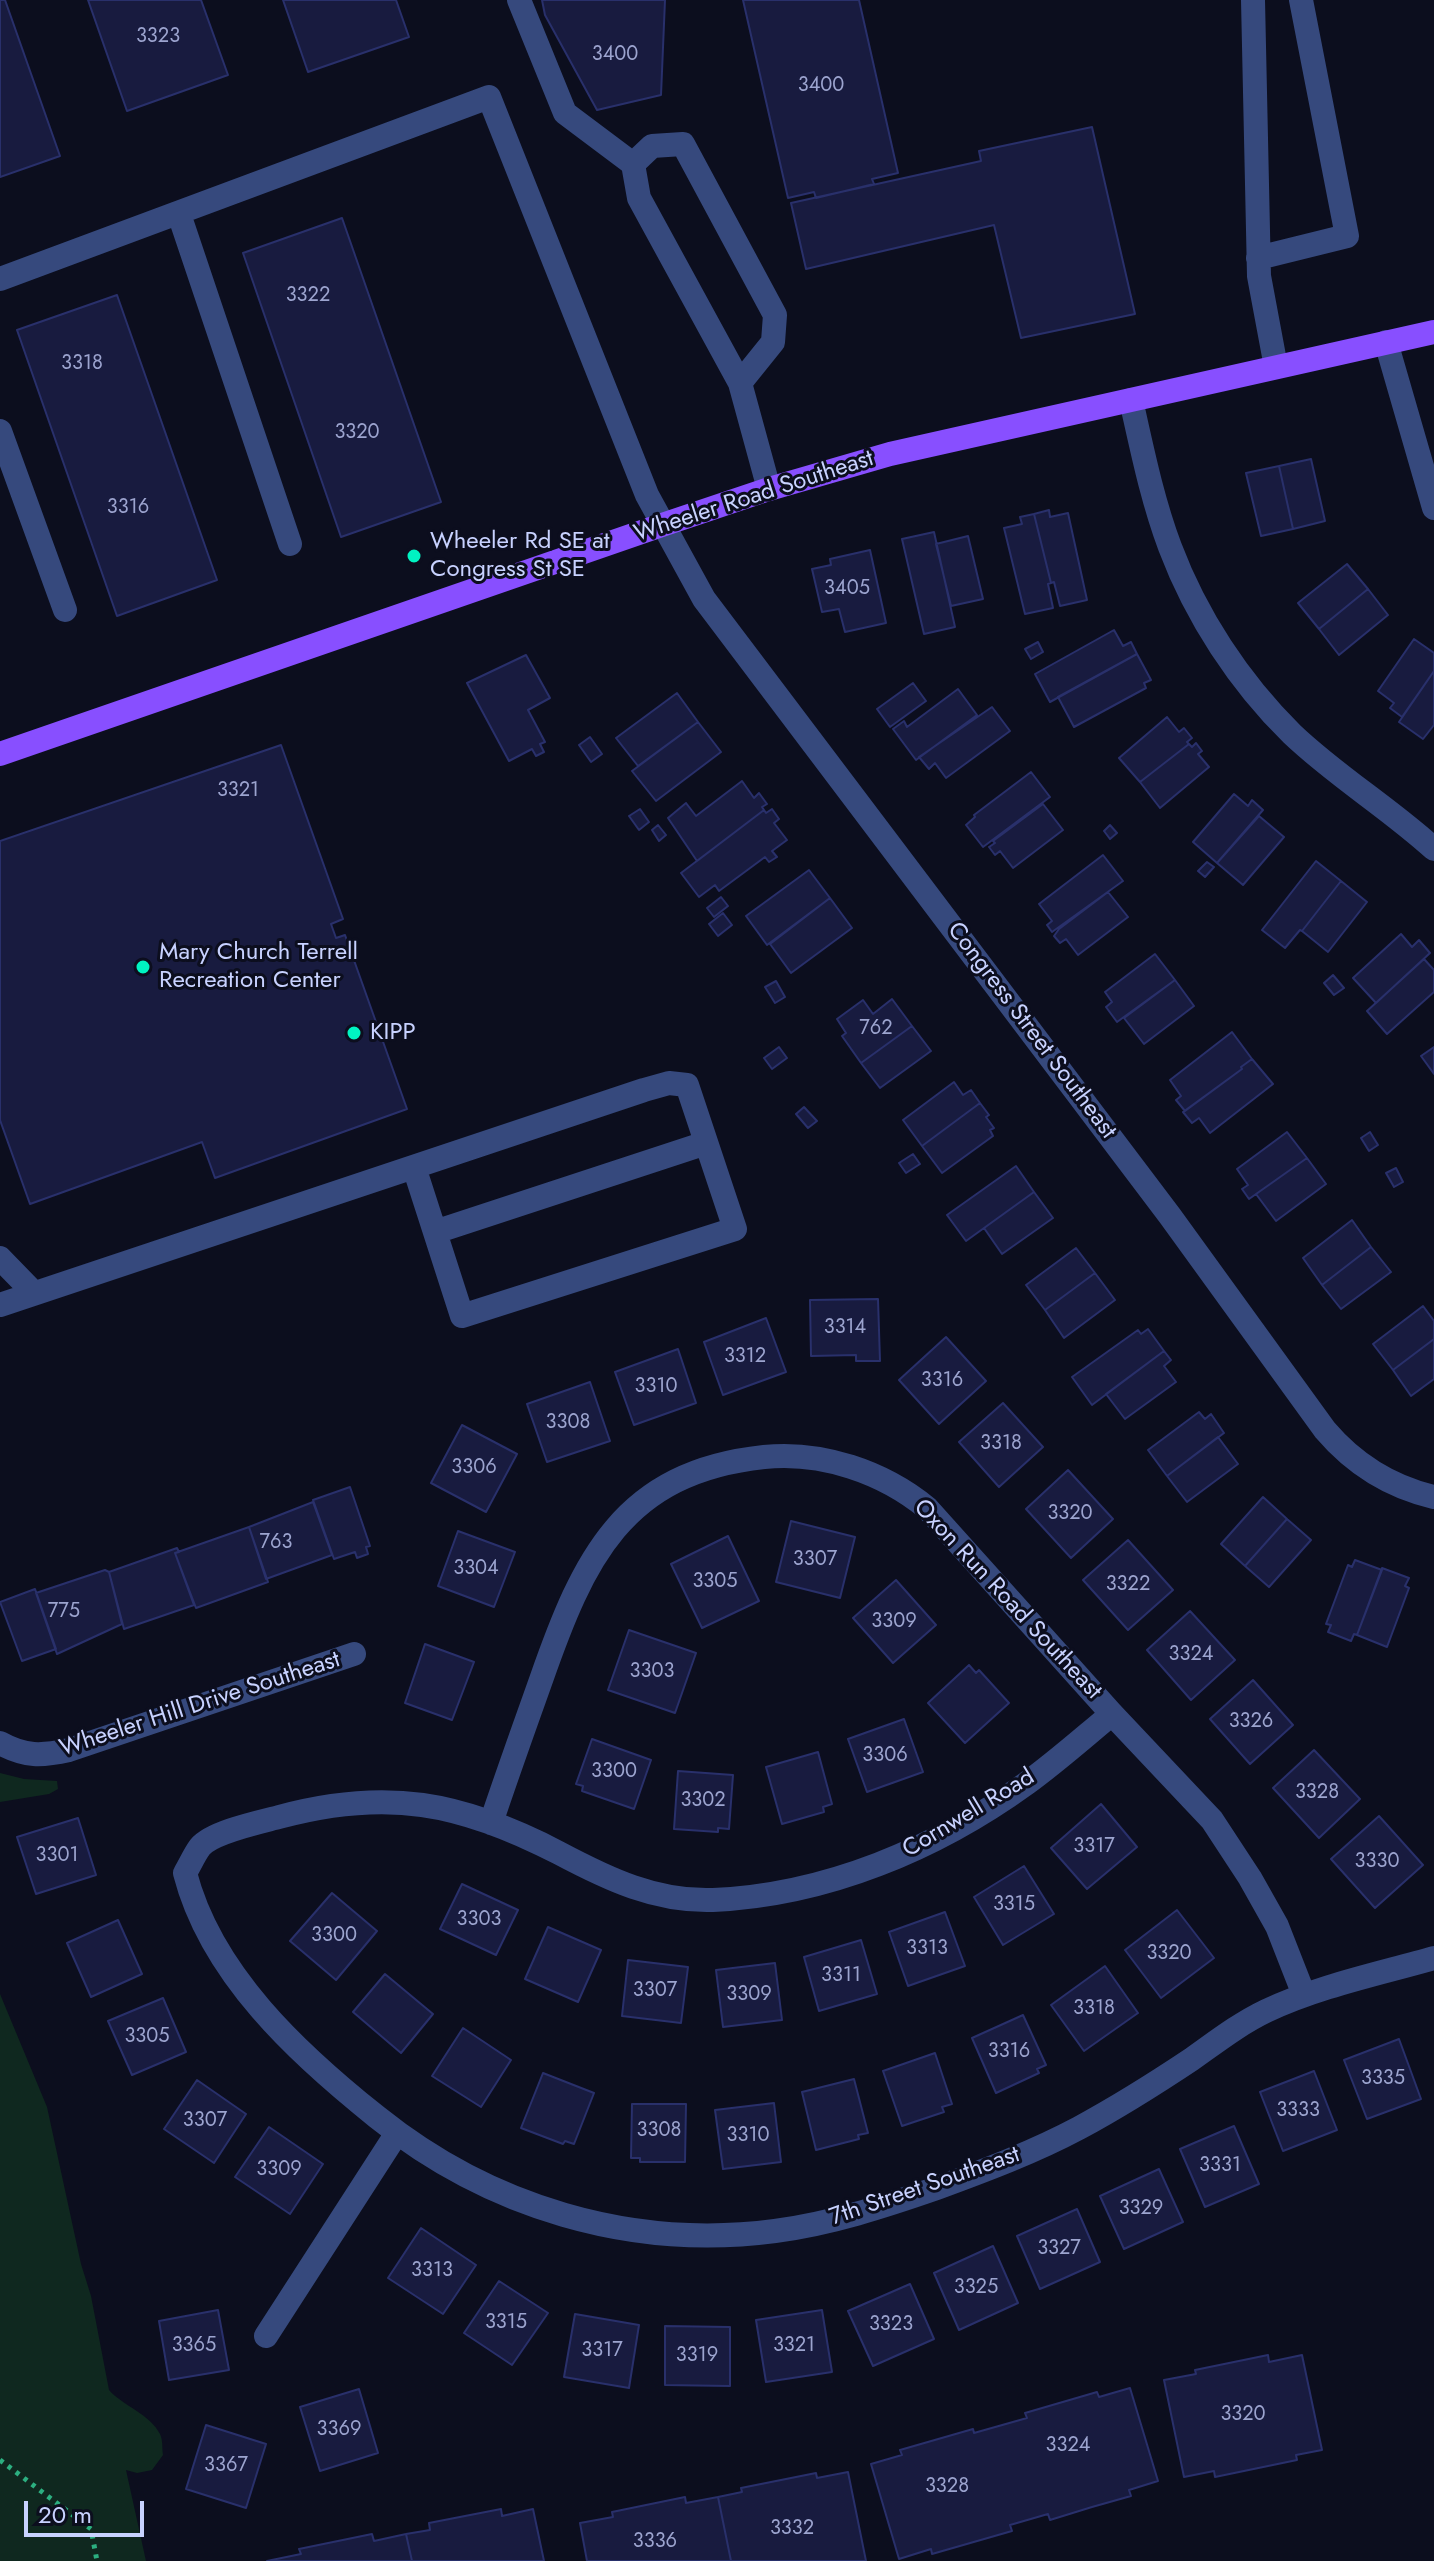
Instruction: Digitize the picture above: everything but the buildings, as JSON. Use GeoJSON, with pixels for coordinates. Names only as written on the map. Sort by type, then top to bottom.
{"type":"FeatureCollection","features":[{"type":"Feature","properties":{"kind":"main road","name":"Wheeler Road Southeast"},"geometry":{"type":"LineString","coordinates":[[0,754],[769,489],[890,454],[1434,332]]}},
{"type":"Feature","properties":{"kind":"street"},"geometry":{"type":"LineString","coordinates":[[519,0],[565,113],[633,164],[639,198],[740,383],[769,489]]}},
{"type":"Feature","properties":{"kind":"street"},"geometry":{"type":"LineString","coordinates":[[1253,0],[1259,276],[1276,367]]}},
{"type":"Feature","properties":{"kind":"street"},"geometry":{"type":"LineString","coordinates":[[1258,258],[1347,236],[1301,0]]}},
{"type":"Feature","properties":{"kind":"street","name":"Congress Street Southeast"},"geometry":{"type":"LineString","coordinates":[[179,214],[489,97],[635,466],[662,525],[704,599],[1170,1216],[1325,1430],[1344,1451],[1367,1469],[1405,1489],[1434,1497]]}},
{"type":"Feature","properties":{"kind":"street"},"geometry":{"type":"LineString","coordinates":[[633,164],[652,146],[683,144],[775,315],[773,342],[740,383]]}},
{"type":"Feature","properties":{"kind":"street"},"geometry":{"type":"LineString","coordinates":[[0,279],[179,214],[290,544]]}},
{"type":"Feature","properties":{"kind":"street"},"geometry":{"type":"LineString","coordinates":[[1386,342],[1434,508]]}},
{"type":"Feature","properties":{"kind":"street"},"geometry":{"type":"LineString","coordinates":[[1131,400],[1153,496],[1169,545],[1197,607],[1221,646],[1255,693],[1291,732],[1434,849]]}},
{"type":"Feature","properties":{"kind":"street"},"geometry":{"type":"LineString","coordinates":[[0,431],[65,610]]}},
{"type":"Feature","properties":{"kind":"street"},"geometry":{"type":"LineString","coordinates":[[0,1305],[34,1293],[414,1167],[669,1083],[687,1085],[735,1229],[462,1316],[414,1167]]}},
{"type":"Feature","properties":{"kind":"street"},"geometry":{"type":"LineString","coordinates":[[435,1232],[706,1143]]}},
{"type":"Feature","properties":{"kind":"street"},"geometry":{"type":"LineString","coordinates":[[0,1258],[34,1293]]}},
{"type":"Feature","properties":{"kind":"street","name":"Oxon Run Road Southeast"},"geometry":{"type":"LineString","coordinates":[[491,1823],[563,1616],[597,1550],[620,1522],[649,1498],[697,1472],[732,1462],[790,1456],[829,1461],[875,1476],[914,1498],[952,1533],[1112,1714],[1212,1820],[1236,1854],[1277,1926],[1304,1995]]}},
{"type":"Feature","properties":{"kind":"street","name":"Wheeler Hill Drive Southeast"},"geometry":{"type":"LineString","coordinates":[[0,1743],[17,1753],[45,1755],[69,1750],[354,1654]]}},
{"type":"Feature","properties":{"kind":"street","name":"Cornwell Road"},"geometry":{"type":"LineString","coordinates":[[185,1873],[202,1844],[222,1835],[326,1806],[371,1801],[439,1806],[491,1823],[631,1888],[711,1900],[767,1893],[876,1866],[949,1832],[1029,1782],[1112,1714]]}},
{"type":"Feature","properties":{"kind":"street","name":"7th Street Southeast"},"geometry":{"type":"LineString","coordinates":[[185,1873],[193,1904],[221,1956],[270,2019],[336,2085],[397,2133],[465,2176],[529,2205],[596,2225],[676,2236],[775,2231],[844,2217],[978,2173],[1029,2152],[1123,2103],[1236,2027],[1304,1995],[1434,1958]]}},
{"type":"Feature","properties":{"kind":"street"},"geometry":{"type":"LineString","coordinates":[[266,2336],[397,2133]]}},
{"type":"Feature","properties":{"kind":"path"},"geometry":{"type":"LineString","coordinates":[[0,2460],[91,2529],[97,2561]]}},
{"type":"Feature","properties":{"kind":"green space"},"geometry":{"type":"Polygon","coordinates":[[[0,1773],[24,1779],[57,1781],[58,1789],[49,1794],[0,1802],[0,1773]]]}},
{"type":"Feature","properties":{"kind":"green space"},"geometry":{"type":"Polygon","coordinates":[[[0,1994],[47,2107],[81,2264],[91,2296],[109,2390],[150,2421],[161,2436],[163,2455],[152,2470],[137,2473],[126,2470],[146,2561],[0,2561],[0,1994]]]}},
{"type":"Feature","properties":{"kind":"place","name":"Wheeler Rd SE at Congress St SE"},"geometry":{"type":"Point","coordinates":[414,556]}},
{"type":"Feature","properties":{"kind":"place","name":"Mary Church Terrell Recreation Center"},"geometry":{"type":"Point","coordinates":[143,967]}},
{"type":"Feature","properties":{"kind":"place","name":"KIPP"},"geometry":{"type":"Point","coordinates":[354,1033]}}]}
